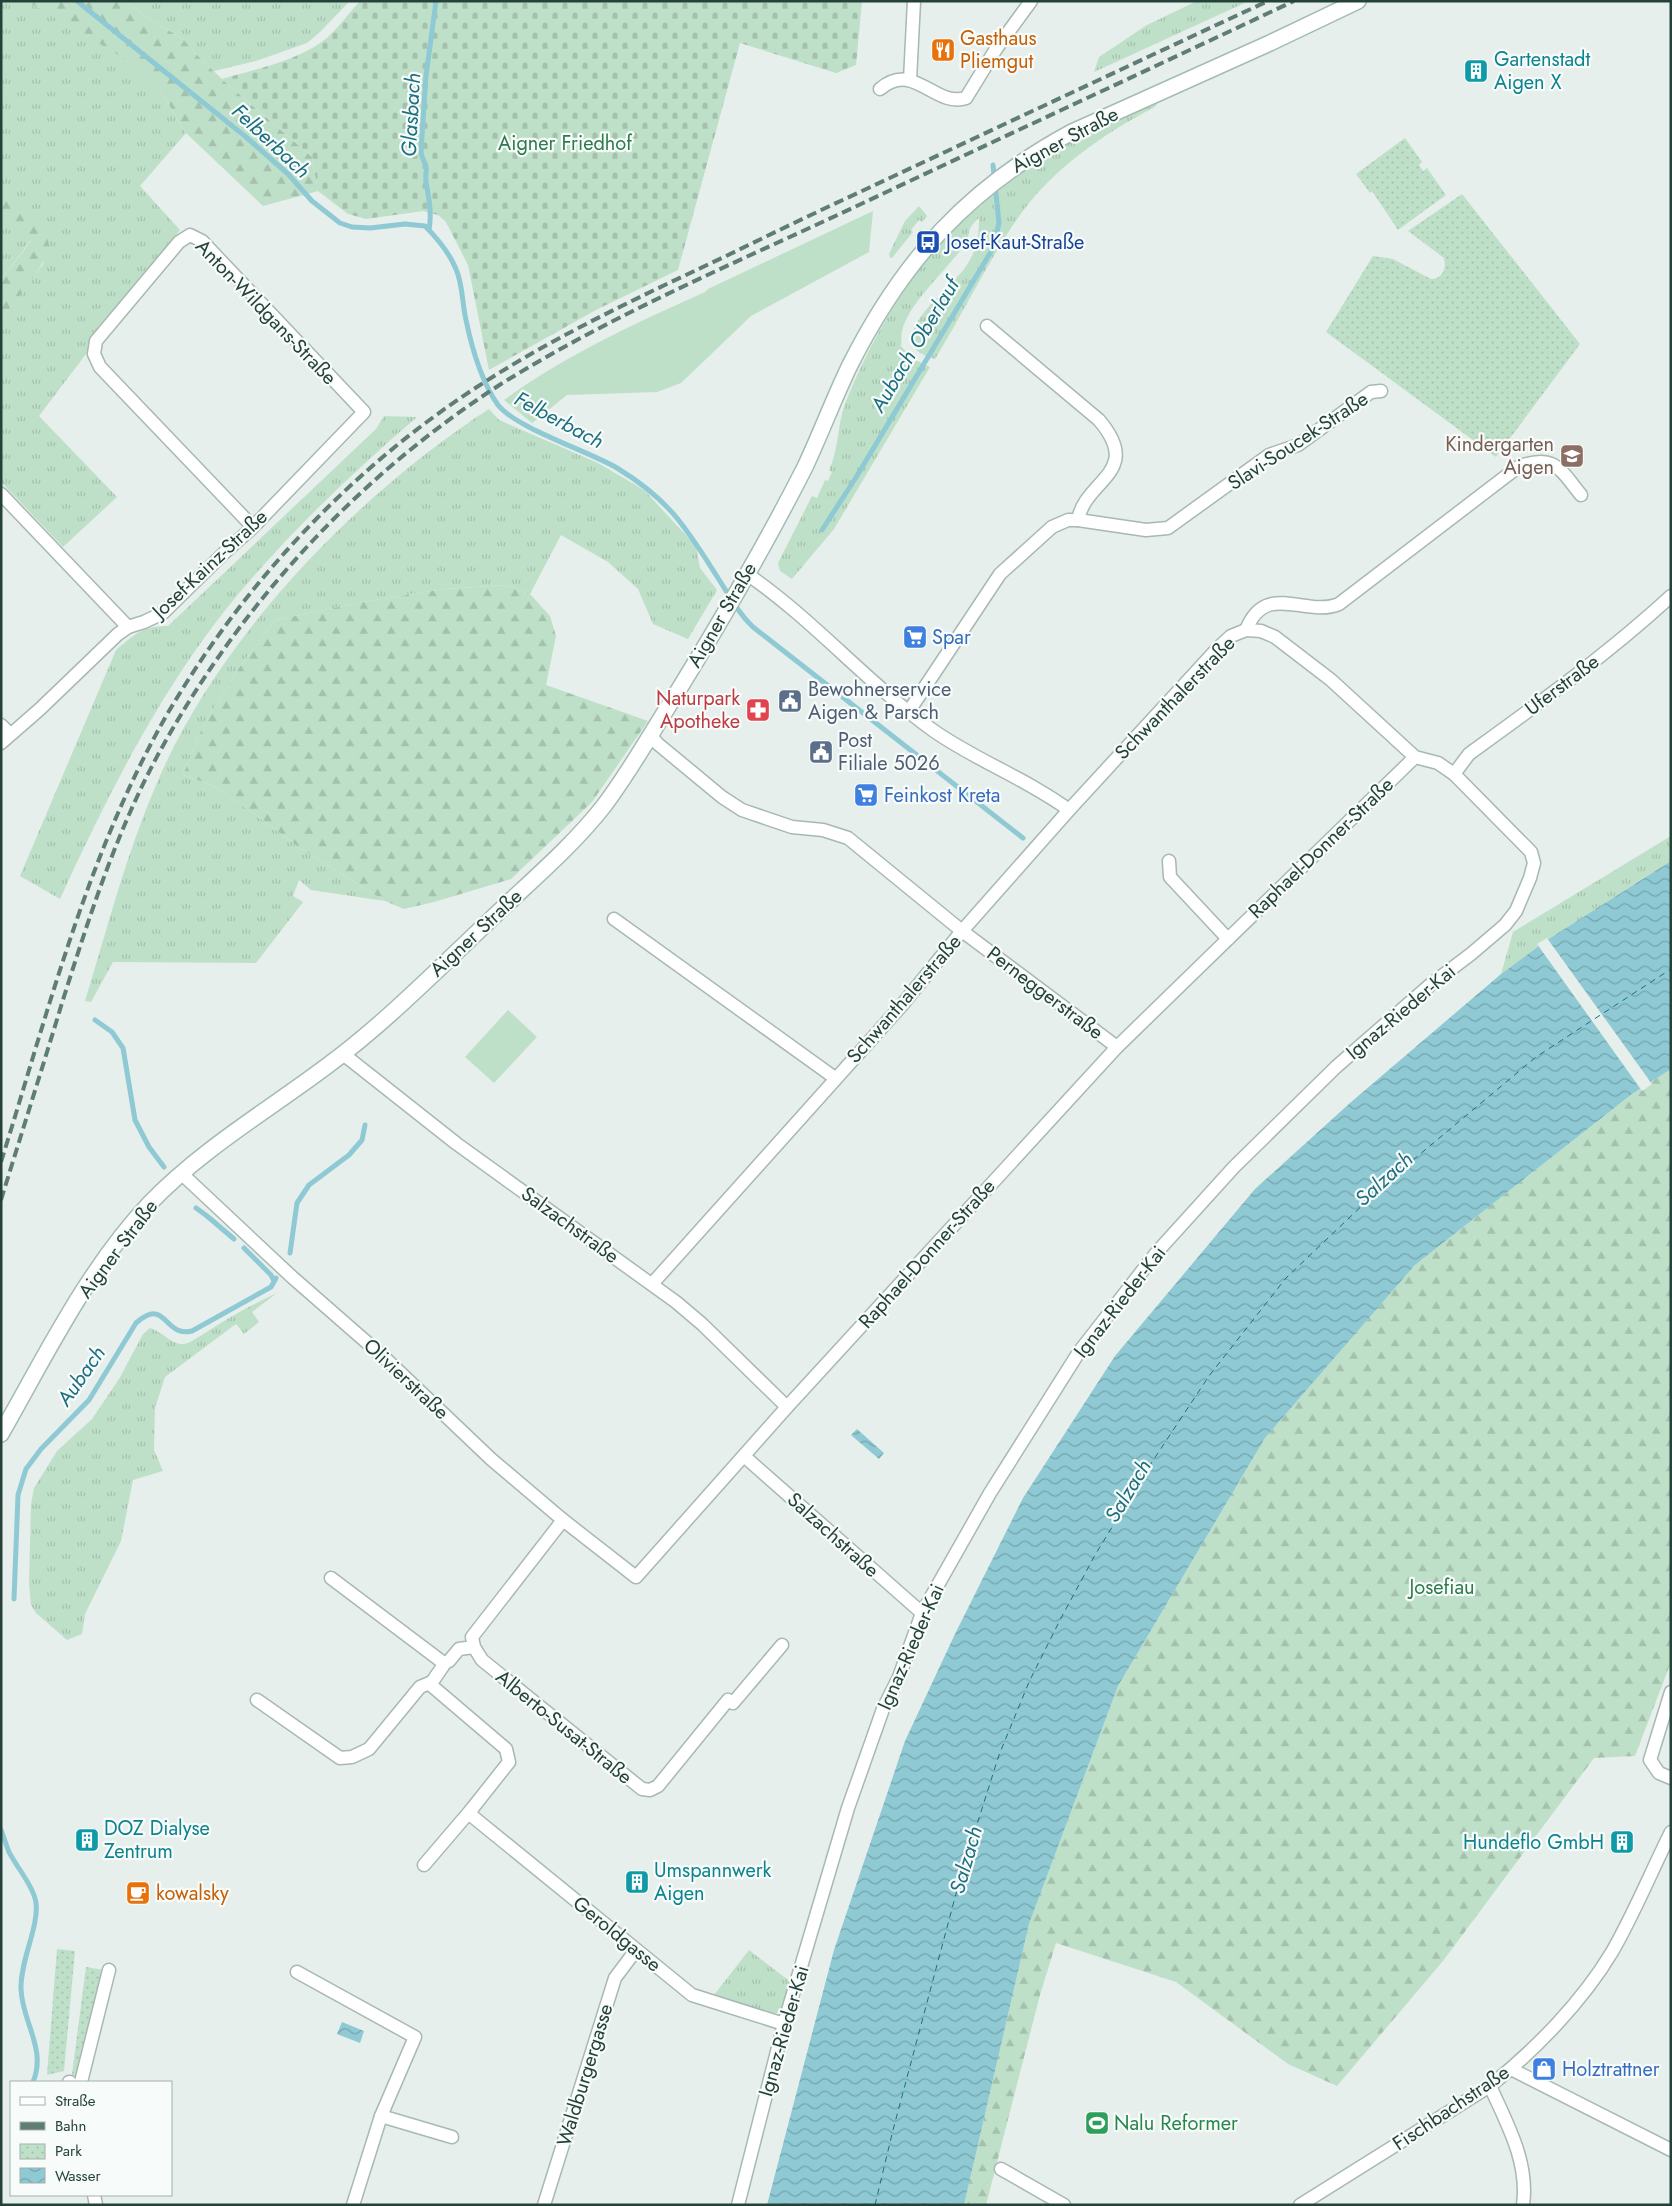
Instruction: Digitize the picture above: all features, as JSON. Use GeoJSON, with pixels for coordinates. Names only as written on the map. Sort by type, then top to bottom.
{"type":"FeatureCollection","features":[{"type":"Feature","properties":{"kind":"main road","name":"Aigner Straße"},"geometry":{"type":"LineString","coordinates":[[1,1434],[62,1327],[105,1259],[150,1203],[216,1144],[343,1054],[455,954],[549,865],[603,807],[628,772],[726,612],[807,462],[839,389],[867,332],[904,274],[928,242],[981,192],[1014,166],[1072,132],[1270,43],[1358,1]]}},
{"type":"Feature","properties":{"kind":"street"},"geometry":{"type":"LineString","coordinates":[[910,80],[914,1]]}},
{"type":"Feature","properties":{"kind":"street"},"geometry":{"type":"LineString","coordinates":[[880,89],[895,79],[910,80],[952,98],[966,98],[996,49],[1031,1]]}},
{"type":"Feature","properties":{"kind":"street","name":"Anton-Wildgans-Straße"},"geometry":{"type":"LineString","coordinates":[[253,527],[100,367],[94,354],[96,341],[179,242],[190,235],[202,241],[364,412]]}},
{"type":"Feature","properties":{"kind":"street"},"geometry":{"type":"LineString","coordinates":[[987,326],[1099,420],[1112,440],[1115,455],[1113,468],[1106,479],[1083,504],[1078,520]]}},
{"type":"Feature","properties":{"kind":"street","name":"Slavi-Soucek-Straße"},"geometry":{"type":"LineString","coordinates":[[909,711],[1000,574],[1052,527],[1068,520],[1078,520],[1146,530],[1168,528],[1268,455],[1295,447],[1371,392],[1381,391]]}},
{"type":"Feature","properties":{"kind":"street","name":"Josef-Kainz-Straße"},"geometry":{"type":"LineString","coordinates":[[4,734],[128,627],[163,613],[253,527],[364,412]]}},
{"type":"Feature","properties":{"kind":"street","name":"Schwanthalerstraße"},"geometry":{"type":"LineString","coordinates":[[652,1284],[902,1005],[962,930],[1069,810],[1220,646],[1231,636],[1246,630],[1257,613],[1271,604],[1290,603],[1323,608],[1339,604],[1518,467],[1541,460],[1555,464],[1581,495]]}},
{"type":"Feature","properties":{"kind":"street"},"geometry":{"type":"LineString","coordinates":[[1,494],[128,627]]}},
{"type":"Feature","properties":{"kind":"street"},"geometry":{"type":"LineString","coordinates":[[747,574],[780,598],[909,711],[952,742],[1051,796],[1069,810]]}},
{"type":"Feature","properties":{"kind":"street","name":"Uferstraße"},"geometry":{"type":"LineString","coordinates":[[1454,774],[1469,754],[1612,647],[1671,596]]}},
{"type":"Feature","properties":{"kind":"street","name":"Ignaz-Rieder-Kai"},"geometry":{"type":"LineString","coordinates":[[738,2205],[784,2024],[848,1808],[883,1709],[898,1677],[922,1614],[990,1492],[1069,1368],[1158,1252],[1234,1167],[1336,1067],[1430,985],[1491,938],[1516,911],[1530,878],[1534,863],[1531,852],[1454,774],[1438,763],[1415,757],[1331,680],[1285,644],[1268,633],[1254,629],[1246,630]]}},
{"type":"Feature","properties":{"kind":"street","name":"Perneggerstraße"},"geometry":{"type":"LineString","coordinates":[[650,735],[658,744],[722,797],[742,810],[792,827],[823,830],[848,838],[962,930],[1117,1047]]}},
{"type":"Feature","properties":{"kind":"street","name":"Raphael-Donner-Straße"},"geometry":{"type":"LineString","coordinates":[[636,1577],[787,1407],[1117,1047],[1415,757]]}},
{"type":"Feature","properties":{"kind":"street"},"geometry":{"type":"LineString","coordinates":[[1169,861],[1170,877],[1228,939]]}},
{"type":"Feature","properties":{"kind":"street","name":"Schwanthalerstraße"},"geometry":{"type":"LineString","coordinates":[[614,919],[835,1078]]}},
{"type":"Feature","properties":{"kind":"street","name":"Salzachstraße"},"geometry":{"type":"LineString","coordinates":[[343,1054],[457,1144],[652,1284],[702,1324],[787,1407]]}},
{"type":"Feature","properties":{"kind":"street","name":"Olivierstraße"},"geometry":{"type":"LineString","coordinates":[[182,1174],[292,1277],[387,1360],[491,1459],[563,1520],[636,1577]]}},
{"type":"Feature","properties":{"kind":"street","name":"Salzachstraße"},"geometry":{"type":"LineString","coordinates":[[744,1456],[922,1614]]}},
{"type":"Feature","properties":{"kind":"street"},"geometry":{"type":"LineString","coordinates":[[257,1700],[340,1758],[352,1757],[369,1749],[420,1687],[432,1682],[442,1664],[449,1661],[459,1649],[474,1648],[472,1637],[563,1520]]}},
{"type":"Feature","properties":{"kind":"street"},"geometry":{"type":"LineString","coordinates":[[331,1578],[442,1664]]}},
{"type":"Feature","properties":{"kind":"street","name":"Alberto-Susat-Straße"},"geometry":{"type":"LineString","coordinates":[[474,1648],[482,1660],[634,1784],[642,1790],[650,1790],[658,1786],[728,1700],[733,1704],[782,1645]]}},
{"type":"Feature","properties":{"kind":"street"},"geometry":{"type":"LineString","coordinates":[[424,1865],[509,1762],[509,1756],[502,1744],[432,1686],[432,1682]]}},
{"type":"Feature","properties":{"kind":"street"},"geometry":{"type":"LineString","coordinates":[[1671,1692],[1650,1760],[1659,1772],[1671,1778]]}},
{"type":"Feature","properties":{"kind":"street","name":"Geroldgasse"},"geometry":{"type":"LineString","coordinates":[[471,1810],[472,1816],[692,1995],[784,2024]]}},
{"type":"Feature","properties":{"kind":"street","name":"Fischbachstraße"},"geometry":{"type":"LineString","coordinates":[[1300,2205],[1490,2086],[1512,2069],[1580,1999],[1612,1952],[1671,1832]]}},
{"type":"Feature","properties":{"kind":"street","name":"Waldburgergasse"},"geometry":{"type":"LineString","coordinates":[[544,2205],[615,1978],[636,1950]]}},
{"type":"Feature","properties":{"kind":"street"},"geometry":{"type":"LineString","coordinates":[[80,2081],[109,1970]]}},
{"type":"Feature","properties":{"kind":"street"},"geometry":{"type":"LineString","coordinates":[[297,1972],[415,2037],[381,2116],[353,2205]]}},
{"type":"Feature","properties":{"kind":"street"},"geometry":{"type":"LineString","coordinates":[[1512,2069],[1671,2150]]}},
{"type":"Feature","properties":{"kind":"street"},"geometry":{"type":"LineString","coordinates":[[1490,2086],[1517,2146],[1526,2187],[1523,2205]]}},
{"type":"Feature","properties":{"kind":"street"},"geometry":{"type":"LineString","coordinates":[[381,2116],[452,2137]]}},
{"type":"Feature","properties":{"kind":"street"},"geometry":{"type":"LineString","coordinates":[[1001,2169],[1064,2205]]}},
{"type":"Feature","properties":{"kind":"green space"},"geometry":{"type":"Polygon","coordinates":[[[1,1],[27,1],[122,56],[160,90],[186,133],[140,186],[180,230],[39,416],[117,497],[63,547],[1,482],[1,319],[43,264],[45,232],[1,184],[1,1]]]}},
{"type":"Feature","properties":{"kind":"green space"},"geometry":{"type":"Polygon","coordinates":[[[27,1],[125,1],[149,19],[183,39],[222,79],[312,157],[318,191],[263,206],[186,133],[160,90],[122,57],[27,1]]]}},
{"type":"Feature","properties":{"kind":"green space"},"geometry":{"type":"Polygon","coordinates":[[[125,1],[350,1],[307,43],[256,61],[214,71],[183,39],[149,19],[125,1]]]}},
{"type":"Feature","properties":{"kind":"green space","name":"Aigner Friedhof"},"geometry":{"type":"Polygon","coordinates":[[[360,1],[862,1],[856,65],[836,73],[740,43],[678,270],[596,310],[489,370],[468,265],[446,222],[438,215],[423,211],[366,219],[348,214],[318,191],[312,157],[222,79],[287,60],[312,48],[333,32],[360,1]]]}},
{"type":"Feature","properties":{"kind":"green space"},"geometry":{"type":"Polygon","coordinates":[[[1197,1],[1249,1],[1094,72],[1099,57],[1147,25],[1197,1]]]}},
{"type":"Feature","properties":{"kind":"green space"},"geometry":{"type":"Polygon","coordinates":[[[1155,103],[1157,105],[1153,108],[1116,129],[1080,154],[1033,198],[998,249],[935,359],[918,352],[912,342],[914,330],[932,303],[956,279],[968,263],[976,245],[979,218],[974,222],[965,244],[921,297],[906,320],[902,331],[901,346],[912,358],[930,367],[834,529],[792,579],[780,571],[778,563],[812,496],[817,498],[825,480],[828,481],[832,472],[829,470],[835,454],[842,412],[876,336],[895,304],[940,244],[994,192],[1024,170],[1072,142],[1155,103]]]}},
{"type":"Feature","properties":{"kind":"green space"},"geometry":{"type":"Polygon","coordinates":[[[1405,138],[1422,162],[1419,165],[1423,171],[1427,168],[1446,195],[1398,230],[1372,191],[1370,193],[1356,174],[1405,138]]]}},
{"type":"Feature","properties":{"kind":"green space"},"geometry":{"type":"Polygon","coordinates":[[[1,184],[36,218],[46,233],[48,249],[31,281],[1,319],[1,280],[31,241],[1,210],[1,184]]]}},
{"type":"Feature","properties":{"kind":"green space"},"geometry":{"type":"Polygon","coordinates":[[[1462,194],[1580,344],[1496,457],[1326,332],[1373,256],[1393,259],[1431,279],[1435,279],[1443,273],[1445,266],[1444,258],[1408,231],[1462,194]]]}},
{"type":"Feature","properties":{"kind":"green space"},"geometry":{"type":"Polygon","coordinates":[[[919,206],[927,216],[922,222],[919,220],[911,230],[913,232],[890,258],[889,254],[905,221],[919,206]]]}},
{"type":"Feature","properties":{"kind":"green space"},"geometry":{"type":"Polygon","coordinates":[[[1,210],[31,240],[1,280],[1,210]]]}},
{"type":"Feature","properties":{"kind":"green space"},"geometry":{"type":"Polygon","coordinates":[[[873,211],[869,252],[751,316],[681,383],[657,392],[567,395],[532,423],[504,400],[552,368],[602,341],[873,211]]]}},
{"type":"Feature","properties":{"kind":"green space"},"geometry":{"type":"Polygon","coordinates":[[[489,409],[499,420],[598,463],[644,490],[696,546],[700,568],[717,590],[688,639],[653,624],[638,589],[608,562],[561,535],[530,594],[505,585],[444,589],[363,602],[275,620],[239,668],[203,726],[183,775],[214,786],[297,846],[385,901],[311,890],[299,880],[293,896],[303,902],[256,963],[113,962],[91,1002],[85,1001],[117,892],[145,811],[183,730],[215,676],[254,624],[296,574],[342,527],[390,483],[439,444],[489,409]]]}},
{"type":"Feature","properties":{"kind":"green space"},"geometry":{"type":"Polygon","coordinates":[[[384,416],[417,417],[345,481],[300,526],[235,598],[208,632],[138,742],[97,820],[60,899],[20,876],[116,650],[146,629],[168,626],[376,429],[384,416]]]}},
{"type":"Feature","properties":{"kind":"green space"},"geometry":{"type":"Polygon","coordinates":[[[505,585],[530,594],[550,616],[556,636],[546,685],[648,721],[592,802],[511,879],[404,909],[385,901],[297,846],[214,786],[183,775],[203,726],[239,668],[275,620],[363,602],[444,589],[505,585]]]}},
{"type":"Feature","properties":{"kind":"green space"},"geometry":{"type":"Polygon","coordinates":[[[1671,836],[1671,861],[1547,940],[1501,974],[1513,932],[1671,836]]]}},
{"type":"Feature","properties":{"kind":"green space"},"geometry":{"type":"Polygon","coordinates":[[[508,1010],[537,1037],[494,1083],[465,1057],[508,1010]]]}},
{"type":"Feature","properties":{"kind":"green space","name":"Josefiau"},"geometry":{"type":"Polygon","coordinates":[[[1671,1069],[1671,1662],[1635,1756],[1594,1758],[1443,1961],[1337,2086],[1288,2064],[1176,1982],[1056,1943],[1040,1995],[986,2205],[964,2205],[1029,1924],[1118,1686],[1265,1438],[1415,1265],[1632,1094],[1671,1069]]]}},
{"type":"Feature","properties":{"kind":"green space"},"geometry":{"type":"Polygon","coordinates":[[[277,1293],[252,1312],[259,1322],[244,1334],[236,1324],[165,1377],[155,1408],[154,1450],[163,1471],[133,1480],[121,1541],[85,1614],[82,1634],[67,1640],[36,1613],[31,1605],[29,1583],[31,1504],[34,1488],[57,1451],[92,1419],[119,1379],[143,1334],[150,1328],[173,1342],[186,1343],[239,1312],[277,1293]]]}},
{"type":"Feature","properties":{"kind":"green space"},"geometry":{"type":"Polygon","coordinates":[[[57,1949],[75,1951],[64,2071],[47,2075],[57,1949]]]}},
{"type":"Feature","properties":{"kind":"green space"},"geometry":{"type":"Polygon","coordinates":[[[749,1950],[792,1983],[784,2008],[776,2013],[714,1995],[749,1950]]]}},
{"type":"Feature","properties":{"kind":"green space"},"geometry":{"type":"Polygon","coordinates":[[[86,1967],[104,1970],[76,2081],[71,2081],[86,1967]]]}},
{"type":"Feature","properties":{"kind":"water","name":"Salzach"},"geometry":{"type":"Polygon","coordinates":[[[1671,861],[1671,1069],[1632,1094],[1415,1265],[1265,1438],[1118,1686],[1029,1924],[964,2205],[767,2205],[834,1950],[905,1741],[955,1634],[1023,1498],[1115,1356],[1255,1189],[1350,1103],[1501,974],[1547,940],[1671,861]]]}},
{"type":"Feature","properties":{"kind":"water"},"geometry":{"type":"Polygon","coordinates":[[[857,1429],[884,1453],[879,1459],[851,1435],[857,1429]]]}},
{"type":"Feature","properties":{"kind":"water"},"geometry":{"type":"Polygon","coordinates":[[[342,2022],[364,2031],[360,2043],[337,2034],[342,2022]]]}},
{"type":"Feature","properties":{"kind":"pier"},"geometry":{"type":"Polygon","coordinates":[[[1547,938],[1652,1084],[1642,1091],[1537,944],[1547,938]]]}},
{"type":"Feature","properties":{"kind":"waterway","name":"Felberbach"},"geometry":{"type":"LineString","coordinates":[[77,1],[246,137],[288,174],[312,201],[340,223],[352,227],[370,228],[405,224],[425,226],[450,257],[456,269],[474,353],[487,386],[498,405],[507,414],[536,431],[617,468],[651,492],[686,530],[738,610],[753,627],[1023,838]]}},
{"type":"Feature","properties":{"kind":"waterway","name":"Glasbach"},"geometry":{"type":"LineString","coordinates":[[429,230],[430,212],[426,166],[421,151],[426,76],[436,1]]}},
{"type":"Feature","properties":{"kind":"waterway","name":"Aubach Oberlauf"},"geometry":{"type":"LineString","coordinates":[[822,530],[855,479],[992,250],[999,223],[993,165]]}},
{"type":"Feature","properties":{"kind":"waterway"},"geometry":{"type":"LineString","coordinates":[[95,1020],[112,1032],[123,1048],[135,1120],[149,1147],[164,1167]]}},
{"type":"Feature","properties":{"kind":"waterway","name":"Aubach"},"geometry":{"type":"LineString","coordinates":[[290,1253],[297,1203],[309,1185],[349,1155],[362,1140],[365,1125]]}},
{"type":"Feature","properties":{"kind":"waterway"},"geometry":{"type":"LineString","coordinates":[[196,1208],[234,1239]]}},
{"type":"Feature","properties":{"kind":"waterway"},"geometry":{"type":"LineString","coordinates":[[244,1248],[271,1275],[274,1281]]}},
{"type":"Feature","properties":{"kind":"waterway","name":"Aubach"},"geometry":{"type":"LineString","coordinates":[[14,1599],[18,1495],[26,1469],[41,1449],[89,1400],[136,1323],[146,1316],[154,1314],[160,1316],[175,1329],[183,1332],[192,1331],[271,1287],[276,1278]]}},
{"type":"Feature","properties":{"kind":"waterway","name":"Aubach"},"geometry":{"type":"LineString","coordinates":[[1,1830],[9,1852],[35,1897],[36,1903],[35,1923],[21,1978],[22,2001],[36,2047],[37,2070],[33,2081]]}},
{"type":"Feature","properties":{"kind":"ferry route"},"geometry":{"type":"LineString","coordinates":[[875,2205],[961,1875],[999,1755],[1029,1682],[1060,1620],[1095,1555],[1152,1462],[1209,1376],[1286,1278],[1388,1181],[1536,1057],[1671,969]]}},
{"type":"Feature","properties":{"kind":"railway"},"geometry":{"type":"LineString","coordinates":[[1,1162],[71,935],[91,880],[113,824],[137,771],[165,718],[193,672],[258,583],[294,542],[373,465],[459,399],[490,378],[555,340],[816,212],[1268,1]]}},
{"type":"Feature","properties":{"kind":"railway"},"geometry":{"type":"LineString","coordinates":[[1,1200],[62,1003],[105,874],[130,812],[160,751],[192,696],[266,594],[308,546],[352,501],[399,459],[449,420],[501,384],[588,334],[678,289],[1294,1]]}},
{"type":"Feature","properties":{"kind":"place","name":"Gasthaus Pliemgut"},"geometry":{"type":"Point","coordinates":[943,50]}},
{"type":"Feature","properties":{"kind":"place","name":"Gartenstadt Aigen X"},"geometry":{"type":"Point","coordinates":[1476,71]}},
{"type":"Feature","properties":{"kind":"place","name":"Josef-Kaut-Straße"},"geometry":{"type":"Point","coordinates":[928,242]}},
{"type":"Feature","properties":{"kind":"place","name":"Kindergarten Aigen"},"geometry":{"type":"Point","coordinates":[1572,456]}},
{"type":"Feature","properties":{"kind":"place","name":"Spar"},"geometry":{"type":"Point","coordinates":[915,637]}},
{"type":"Feature","properties":{"kind":"place","name":"Bewohnerservice Aigen & Parsch"},"geometry":{"type":"Point","coordinates":[790,701]}},
{"type":"Feature","properties":{"kind":"place","name":"Naturpark Apotheke"},"geometry":{"type":"Point","coordinates":[758,710]}},
{"type":"Feature","properties":{"kind":"place","name":"Post Filiale 5026"},"geometry":{"type":"Point","coordinates":[821,752]}},
{"type":"Feature","properties":{"kind":"place","name":"Feinkost Kreta"},"geometry":{"type":"Point","coordinates":[866,795]}},
{"type":"Feature","properties":{"kind":"place","name":"DOZ Dialyse Zentrum"},"geometry":{"type":"Point","coordinates":[87,1840]}},
{"type":"Feature","properties":{"kind":"place","name":"Hundeflo GmbH"},"geometry":{"type":"Point","coordinates":[1622,1842]}},
{"type":"Feature","properties":{"kind":"place","name":"Umspannwerk Aigen"},"geometry":{"type":"Point","coordinates":[637,1882]}},
{"type":"Feature","properties":{"kind":"place","name":"kowalsky"},"geometry":{"type":"Point","coordinates":[138,1893]}},
{"type":"Feature","properties":{"kind":"place","name":"Holztrattner"},"geometry":{"type":"Point","coordinates":[1544,2069]}},
{"type":"Feature","properties":{"kind":"place","name":"Nalu Reformer"},"geometry":{"type":"Point","coordinates":[1097,2123]}}]}
